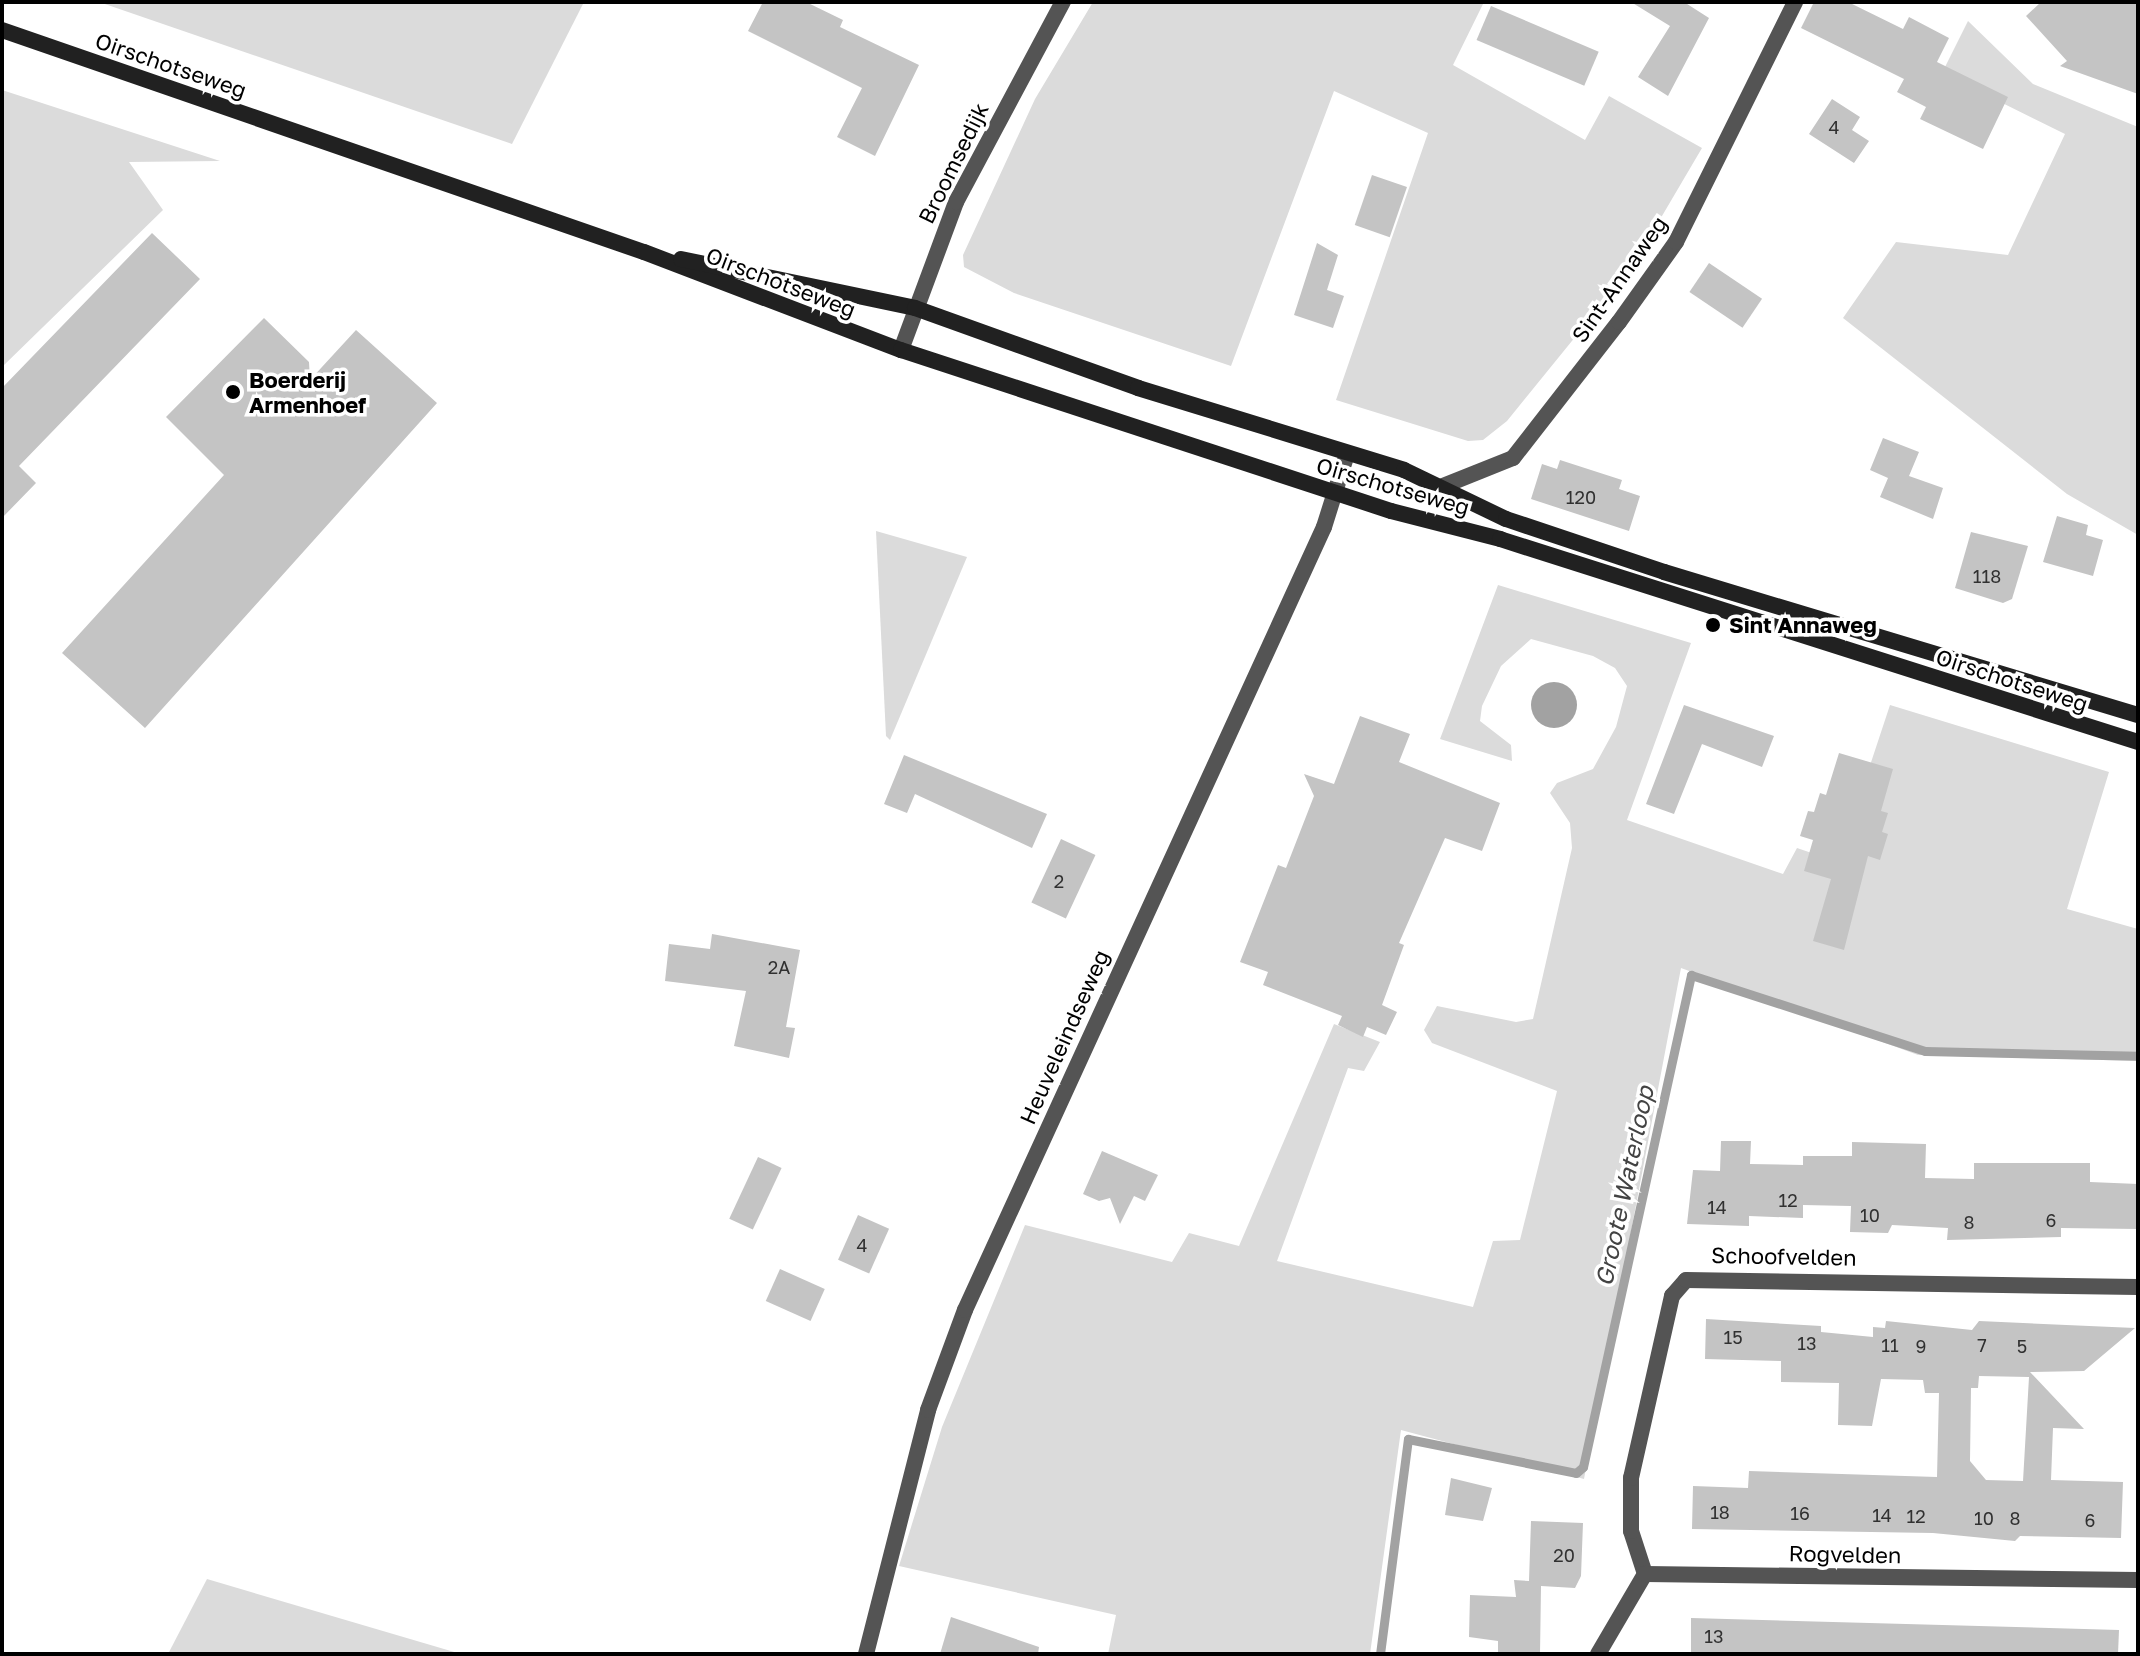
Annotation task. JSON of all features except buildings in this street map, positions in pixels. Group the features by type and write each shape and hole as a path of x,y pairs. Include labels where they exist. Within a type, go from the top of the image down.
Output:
{"main road":[{"name":"Oirschotseweg","path":"2,30 644,252 901,350 1335,493 2138,742"},
{"name":"Oirschotseweg","path":"644,252 915,308 1443,486 1506,519 1664,572 2138,715"}],"street":[{"name":"Broomsedijk","path":"901,350 956,202 1063,2"},
{"name":"Sint-Annaweg","path":"1443,486 1513,458 1619,322 1676,242 1795,2"},
{"name":"Heuveleindseweg","path":"866,1654 928,1410 965,1310 1335,493 1347,454"},
{"name":"Schoofvelden","path":"1645,1574 1631,1531 1631,1478 1672,1296 1686,1280 2138,1287"},
{"name":"Rogvelden","path":"1645,1574 2138,1580"},
{"path":"1598,1654 1645,1574"}],"shaded area":[{"path":"99,2 584,2 512,144"},
{"path":"1093,2 1484,2 1453,65 1585,140 1609,96 1702,148 1632,267 1507,421 1483,440 1468,441 1336,400 1428,133 1334,91 1231,366 1014,293 964,267 963,255 1035,99"},
{"path":"1968,21 2033,84 2138,127 2138,535 2067,494 1843,318 1896,242 2008,255 2065,134 1942,73"},
{"path":"2,90 220,161 129,162 163,210 2,367"},
{"path":"876,531 967,557 890,740 886,736"},
{"path":"1498,585 1691,643 1627,820 1783,874 1797,848 1838,862 1890,705 2109,772 2067,909 2138,929 2138,1061 1918,1055 1681,968 1584,1479 1401,1430 1370,1654 1108,1654 1116,1615 899,1566 942,1427 1025,1225 1172,1262 1189,1233 1239,1246 1334,1024 1380,1042 1364,1071 1348,1068 1277,1261 1473,1307 1493,1241 1520,1240 1557,1091 1432,1043 1424,1030 1437,1006 1516,1022 1533,1019 1572,848 1570,823 1550,793 1557,783 1593,769 1616,727 1627,686 1615,668 1593,656 1531,639 1501,666 1482,706 1480,721 1511,745 1512,761 1440,739"},
{"path":"1554,682 1570,689 1577,705 1570,721 1554,728 1538,721 1531,705 1538,689"},
{"path":"207,1579 461,1654 168,1654"}],"waterway":[{"name":"Groote Waterloop","path":"1380,1654 1408,1439 1576,1473 1583,1467 1691,975 1925,1051 2138,1056"}],"place":[{"name":"Boerderij Armenhoef","path":"233,392"},
{"name":"Sint Annaweg","path":"1713,625"}]}
